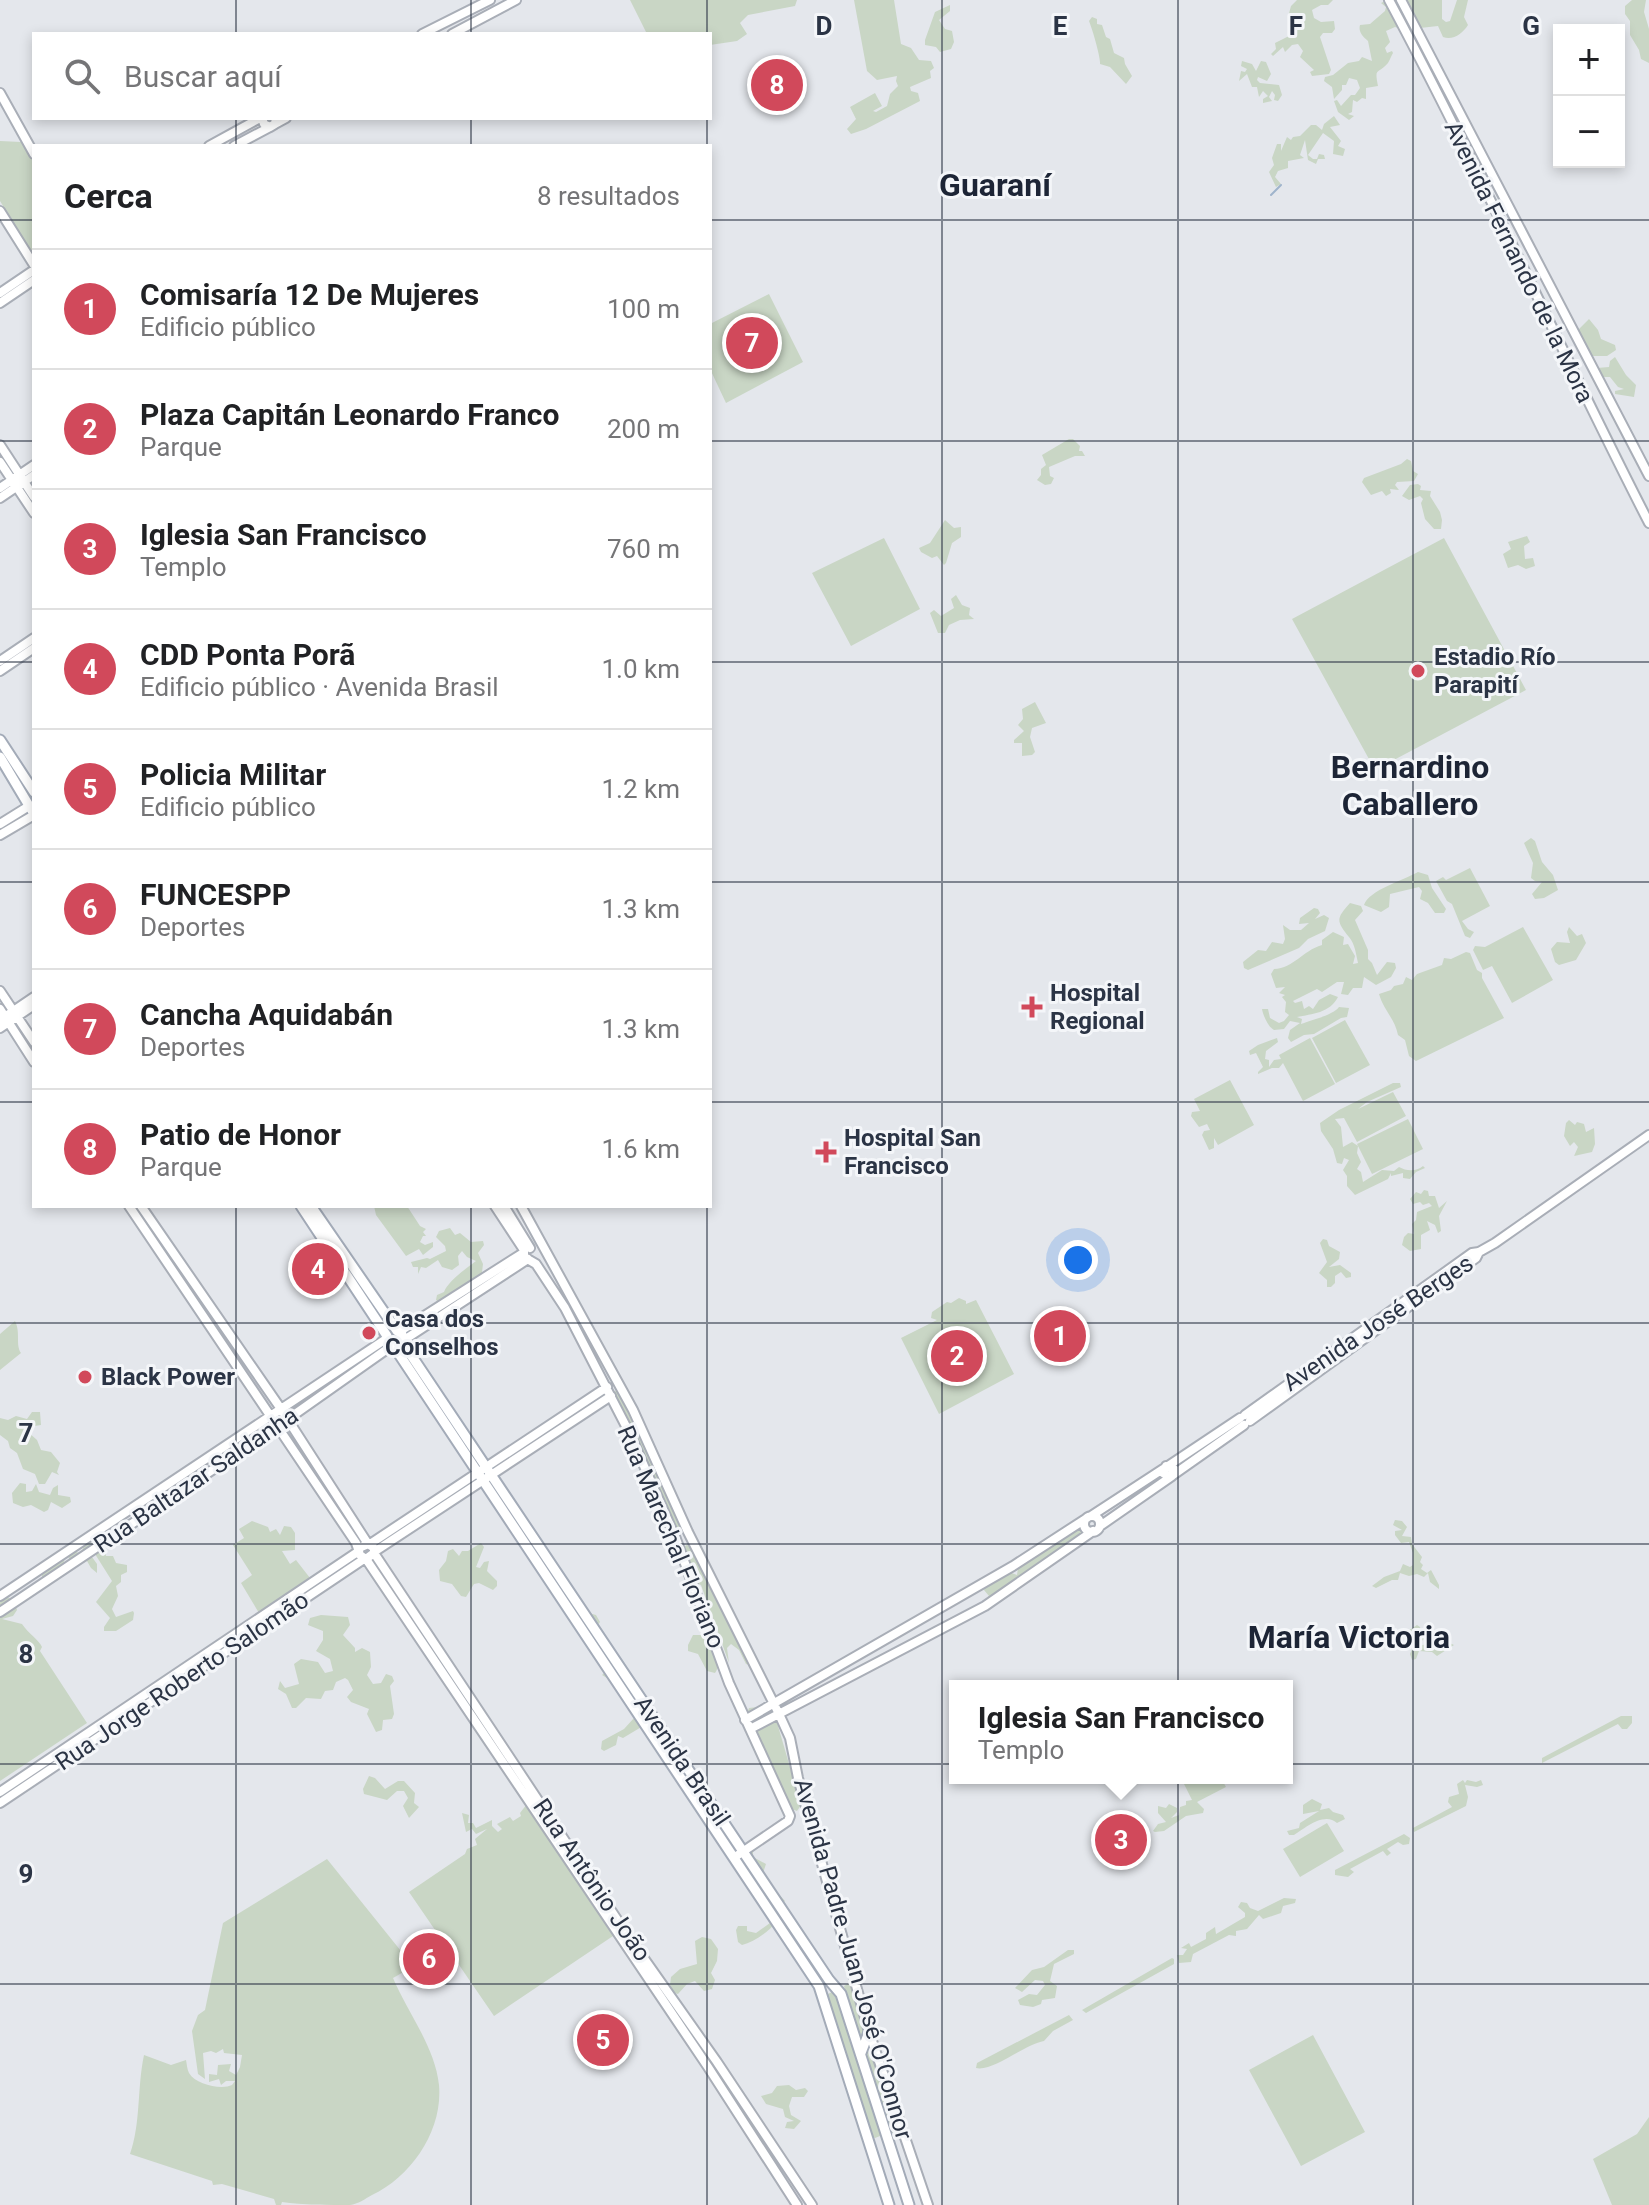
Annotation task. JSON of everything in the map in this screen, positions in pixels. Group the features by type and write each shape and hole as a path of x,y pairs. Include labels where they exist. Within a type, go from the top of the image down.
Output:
{"main road":[{"path":"426,32 490,0"},
{"path":"456,32 516,0"},
{"name":"Avenida Fernando de la Mora","path":"1396,3 1649,476"},
{"name":"Avenida Fernando de la Mora","path":"1406,22 1570,369 1649,523"},
{"path":"0,93 32,150"},
{"path":"213,144 257,120"},
{"path":"237,144 274,123"},
{"path":"0,211 32,270"},
{"path":"0,293 32,273"},
{"path":"0,303 32,273"},
{"path":"0,445 32,509"},
{"path":"0,462 32,495"},
{"path":"0,498 32,467"},
{"path":"0,488 32,476"},
{"path":"0,661 32,644"},
{"path":"0,671 32,644"},
{"path":"0,740 32,789"},
{"path":"0,757 32,807"},
{"path":"0,824 32,807"},
{"path":"0,835 32,807"},
{"path":"0,991 32,1039"},
{"path":"16,1014 32,999"},
{"path":"3,1017 32,1006"},
{"path":"0,1028 3,1017"},
{"path":"3,1017 32,1059"},
{"name":"Avenida José Berges","path":"750,1729 985,1606 1172,1476 1472,1253 1479,1252 1649,1135"},
{"name":"Rua Antônio João","path":"130,1208 626,1933 797,2205"},
{"name":"Rua Antônio João","path":"142,1208 288,1419 367,1551"},
{"name":"Avenida Brasil","path":"309,1208 739,1855 819,1986 889,2205"},
{"path":"496,1208 529,1256"},
{"path":"505,1208 529,1256"},
{"name":"Avenida Padre Juan José O'Connor","path":"522,1208 572,1304 633,1410 688,1532 790,1738 798,1778 869,2032 928,2205"},
{"name":"Rua Baltazar Saldanha","path":"0,1596 281,1409 529,1256"},
{"name":"Rua Marechal Floriano","path":"529,1256 565,1308 609,1392 676,1539 745,1720 790,1819 739,1855"},
{"name":"Rua Baltazar Saldanha","path":"0,1612 278,1426 395,1340"},
{"name":"Rua Jorge Roberto Salomão","path":"0,1792 484,1473 563,1415 609,1392"},
{"name":"Rua Jorge Roberto Salomão","path":"484,1473 527,1451 569,1424 609,1392"},
{"path":"563,1415 569,1424"},
{"name":"Avenida José Berges","path":"745,1720 1013,1566 1245,1420"},
{"path":"521,1443 527,1451"},
{"path":"1166,1467 1163,1475 1172,1476"},
{"path":"1089,1517 1098,1519 1096,1528"},
{"path":"77,1546 84,1555"},
{"name":"Rua Jorge Roberto Salomão","path":"0,1803 194,1667"},
{"name":"Avenida Brasil","path":"739,1855 841,1994 909,2205"},
{"name":"Rua Antônio João","path":"670,2002 745,2102 812,2205"},
{"path":"861,2053 869,2032"},
{"path":"734,2109 745,2102"}],"green space":[{"path":"630,0 797,0 795,6 748,15 740,23 747,34 737,41 712,45 712,32 646,32"},
{"path":"854,0 894,0 901,44 911,48 919,60 931,61 934,68 930,71 931,78 910,87 911,91 918,93 920,101 851,134 847,129 856,119 850,107 875,93 882,106 873,111 876,112 887,106 890,94 898,86 897,76 877,80 867,71"},
{"path":"1297,0 1333,0 1312,10 1314,18 1321,22 1334,21 1332,33 1323,33 1320,37 1331,70 1329,74 1312,76 1310,72 1314,70 1300,57 1303,51 1298,44 1285,52 1283,47 1273,56 1271,54 1276,49 1275,43 1289,36 1292,20 1288,17 1291,6"},
{"path":"1406,0 1442,0 1442,19 1446,22 1450,21 1457,0 1468,0 1464,17 1468,25 1450,38 1443,37 1438,26 1420,28"},
{"path":"1632,0 1646,0 1644,12 1649,29 1649,63 1641,59 1630,35 1625,6"},
{"path":"1383,2 1390,5 1406,25 1386,31 1390,42 1385,48 1387,53 1393,53 1377,73 1378,86 1366,88 1366,99 1353,100 1352,112 1348,114 1354,116 1349,120 1338,112 1334,101 1337,100 1341,106 1351,95 1355,95 1360,88 1357,80 1349,78 1334,99 1332,87 1324,81 1325,77 1362,57 1372,61 1368,41 1360,32 1360,25 1370,24 1385,11"},
{"path":"950,5 950,11 939,20 945,29 952,31 954,42 951,49 940,52 936,47 925,45 925,40 935,12"},
{"path":"1092,17 1102,25 1114,53 1124,58 1132,76 1126,84 1110,67 1100,64 1089,21"},
{"path":"1242,61 1252,64 1256,71 1261,61 1266,62 1271,74 1267,81 1258,77 1257,80 1279,85 1282,95 1278,101 1274,100 1272,91 1269,97 1272,101 1263,103 1268,96 1263,91 1259,97 1257,87 1252,87 1247,74 1239,81 1241,71 1247,69 1241,66"},
{"path":"795,70 799,93 790,95 792,109 769,113 767,101 760,102 755,77"},
{"path":"1334,116 1340,125 1330,127 1341,141 1338,146 1345,149 1343,156 1333,154 1334,141 1323,133 1308,155 1317,159 1319,154 1324,155 1325,159 1318,159 1316,164 1308,160 1305,140 1300,155 1304,158 1288,161 1288,168 1278,171 1275,177 1281,184 1276,187 1269,172 1274,165 1272,158 1277,144 1281,144 1281,151 1287,137 1291,140 1300,136 1311,125 1322,130"},
{"path":"26,140 32,160 32,253 0,201 0,141"},
{"path":"769,294 803,362 726,403 712,373 712,323"},
{"path":"1589,319 1601,339 1615,345 1616,350 1607,356 1591,356 1576,332"},
{"path":"1615,357 1636,385 1634,397 1615,394 1615,391 1624,389 1610,377 1601,377 1597,368 1609,367"},
{"path":"1069,439 1080,446 1079,451 1085,456 1075,456 1049,467 1050,476 1054,478 1051,484 1045,485 1037,480 1046,465 1042,455"},
{"path":"1407,459 1418,474 1414,481 1397,482 1395,485 1399,490 1390,489 1391,493 1386,496 1382,491 1371,495 1362,482 1364,478"},
{"path":"1418,484 1420,490 1431,491 1430,496 1440,512 1441,529 1434,529 1425,519 1420,496 1409,500 1402,496 1410,485"},
{"path":"945,520 954,528 961,527 961,537 952,543 944,565 937,556 932,558 919,548 930,543"},
{"path":"1527,536 1530,542 1524,546 1525,559 1533,558 1535,566 1508,568 1503,554 1511,549 1508,542"},
{"path":"884,538 920,609 851,646 812,573"},
{"name":"Estadio Río Parapití","path":"1444,538 1526,690 1375,770 1292,619"},
{"path":"956,595 962,605 970,608 969,615 974,619 960,620 949,625 945,633 938,633 930,613 934,610 941,616 954,608 951,599"},
{"path":"1035,702 1046,723 1032,728 1030,737 1035,752 1022,756 1022,743 1014,743 1014,740 1024,731 1018,725 1023,719 1022,709"},
{"path":"1531,838 1542,862 1553,875 1558,890 1544,898 1535,899 1532,894 1542,882 1531,878 1533,863 1524,843"},
{"path":"1470,868 1490,906 1462,921 1474,932 1470,938 1465,936 1452,904 1436,881 1443,877 1446,880"},
{"path":"1418,872 1428,875 1432,888 1446,909 1444,913 1435,913 1428,903 1420,899 1422,891 1419,887 1390,894 1389,907 1381,912 1364,905 1380,890"},
{"path":"1350,903 1361,906 1363,911 1355,920 1368,950 1368,959 1377,975 1387,962 1395,963 1396,968 1391,977 1376,985 1364,977 1362,988 1353,988 1348,995 1341,994 1344,982 1337,982 1322,992 1317,989 1293,1001 1302,1001 1304,1009 1309,1006 1313,1009 1319,1000 1330,994 1338,997 1325,1010 1297,1017 1302,1019 1301,1024 1327,1015 1339,1007 1349,1008 1347,1017 1291,1042 1288,1038 1290,1030 1300,1023 1290,1021 1284,1029 1274,1030 1262,1009 1268,1009 1270,1018 1279,1023 1289,1015 1285,1012 1286,1002 1282,997 1285,995 1279,993 1285,987 1276,988 1271,974 1274,969 1287,966 1322,945 1322,940 1333,932 1344,937 1343,945 1348,944 1355,956 1353,964 1358,963 1353,943 1339,919"},
{"path":"1314,908 1320,913 1315,919 1324,915 1329,918 1325,931 1308,939 1299,948 1248,970 1244,968 1243,962 1258,950 1266,951 1272,942 1283,944 1283,925 1290,930 1301,930 1309,923 1299,924 1300,918"},
{"path":"1523,927 1553,980 1512,1003 1492,966 1483,970 1473,950 1475,946 1485,947"},
{"path":"1569,927 1577,936 1582,934 1586,943 1576,960 1559,965 1551,949 1557,942 1570,943"},
{"path":"1470,953 1477,970 1482,973 1504,1018 1416,1061 1409,1056 1405,1040 1398,1035 1379,994 1403,984 1406,977 1412,980 1417,974 1442,965 1444,958 1451,959"},
{"path":"1345,1020 1370,1065 1336,1083 1312,1038"},
{"path":"1277,1038 1278,1042 1266,1051 1265,1059 1269,1060 1269,1067 1274,1060 1281,1059 1279,1055 1310,1038 1335,1084 1303,1101 1283,1063 1279,1068 1258,1074 1263,1067 1256,1053 1250,1055 1249,1051"},
{"path":"1230,1080 1254,1125 1218,1145 1214,1138 1214,1148 1209,1150 1202,1135 1210,1130 1207,1124 1199,1127 1191,1116 1192,1112 1200,1111 1194,1099"},
{"path":"1393,1083 1400,1083 1401,1087 1358,1109 1393,1092 1406,1116 1357,1142 1344,1118 1335,1119 1341,1127 1343,1147 1352,1142 1358,1146 1361,1162 1357,1169 1363,1182 1382,1170 1425,1168 1410,1179 1403,1178 1403,1173 1391,1176 1391,1173 1388,1179 1355,1195 1347,1186 1347,1176 1343,1170 1349,1160 1344,1158 1342,1164 1337,1163 1320,1123"},
{"path":"1408,1119 1423,1149 1372,1174 1357,1144"},
{"path":"1569,1120 1575,1125 1577,1122 1584,1124 1586,1132 1594,1128 1592,1152 1574,1156 1578,1147 1574,1142 1570,1146 1564,1136"},
{"path":"1424,1190 1428,1191 1429,1196 1435,1196 1439,1208 1447,1201 1439,1216 1441,1231 1438,1233 1435,1225 1427,1221 1430,1230 1421,1235 1421,1249 1410,1251 1402,1245 1404,1237 1408,1233 1414,1234 1412,1224 1417,1212 1432,1206 1420,1202 1413,1204 1410,1199 1416,1192 1421,1194"},
{"path":"374,1208 408,1208 420,1226 426,1229 423,1232 426,1236 420,1242 425,1245 433,1242 433,1247 423,1255 419,1249 406,1256 376,1215"},
{"path":"450,1228 455,1235 460,1233 471,1242 483,1241 484,1245 478,1253 483,1264 481,1280 466,1294 465,1299 439,1302 437,1295 476,1261 462,1251 458,1256 459,1265 452,1270 442,1267 438,1260 426,1268 421,1267 418,1274 418,1267 413,1267 411,1262 430,1259 446,1251 436,1237 439,1231"},
{"path":"1323,1239 1340,1252 1339,1259 1329,1267 1340,1265 1351,1273 1351,1277 1346,1278 1341,1272 1335,1276 1331,1287 1327,1287 1327,1280 1319,1273 1327,1262 1320,1243"},
{"path":"959,1298 966,1304 976,1300 1014,1374 939,1414 901,1338 937,1320 931,1318 932,1312"},
{"path":"15,1321 21,1353 0,1370 0,1334"},
{"path":"614,1391 618,1391 679,1528 674,1528"},
{"path":"32,1412 40,1412 41,1425 28,1427 28,1432 37,1440 41,1450 51,1452 60,1463 59,1475 52,1472 45,1484 39,1484 35,1474 23,1469 17,1453 0,1435 0,1418 8,1420 16,1416 27,1419"},
{"path":"20,1483 26,1484 26,1492 32,1491 36,1484 39,1492 50,1495 58,1485 58,1495 70,1497 71,1502 62,1508 51,1502 44,1512 31,1505 23,1507 13,1503 12,1493"},
{"path":"1395,1520 1402,1521 1407,1527 1402,1536 1411,1537 1412,1544 1422,1557 1421,1569 1427,1573 1431,1570 1439,1589 1430,1582 1428,1573 1424,1577 1400,1573 1398,1580 1376,1588 1372,1586 1400,1571 1403,1564 1413,1565 1409,1542 1401,1543 1395,1535 1395,1531 1402,1530 1393,1525"},
{"path":"252,1521 268,1527 270,1532 276,1529 280,1535 284,1526 291,1527 295,1533 295,1550 282,1551 290,1564 296,1560 310,1578 259,1613 241,1583 252,1575 233,1545 244,1538 239,1529"},
{"path":"1080,1527 1085,1532 1039,1574 1029,1570 1030,1580 1002,1599 985,1601 989,1596 984,1590 985,1586 1009,1572 1017,1575 1018,1568"},
{"path":"88,1537 93,1546 105,1548 106,1556 113,1556 116,1563 127,1565 127,1572 121,1575 121,1582 116,1586 118,1596 112,1609 116,1617 133,1611 133,1620 116,1631 104,1631 110,1618 96,1602 112,1581 95,1554 92,1557 97,1564 97,1573 87,1561 74,1567 66,1553 63,1566 53,1571 55,1581 42,1577 49,1557 66,1550 79,1553 83,1549 82,1541"},
{"path":"481,1543 484,1547 476,1567 480,1568 489,1561 487,1571 497,1581 497,1586 493,1590 479,1583 474,1584 466,1597 461,1596 452,1584 440,1581 439,1570 446,1561 448,1551 453,1549 459,1556 462,1551"},
{"path":"687,1545 750,1665 731,1644 727,1648 729,1663 701,1585 696,1583 683,1550"},
{"path":"7,1597 14,1600 17,1610 13,1616 2,1619 22,1624 38,1642 42,1647 40,1651 87,1723 0,1781 0,1602"},
{"path":"585,1612 596,1615 600,1622 597,1626 649,1718 643,1715 643,1726 623,1738 618,1736 616,1745 604,1751 601,1749 602,1741 624,1729 634,1718 611,1675 607,1678 602,1675 608,1669 578,1616"},
{"path":"321,1615 348,1617 350,1625 343,1635 355,1652 362,1648 370,1652 371,1667 367,1675 373,1684 381,1683 386,1674 392,1676 394,1681 390,1686 394,1714 392,1719 383,1720 382,1730 376,1732 367,1714 369,1709 351,1702 347,1697 353,1690 345,1678 336,1682 333,1690 325,1691 321,1699 306,1698 296,1708 292,1708 286,1694 278,1689 280,1681 285,1688 299,1684 294,1664 301,1659 318,1662 325,1673 333,1671 330,1659 316,1651 323,1640 323,1631 308,1625 310,1618"},
{"path":"1417,1625 1424,1639 1416,1646 1429,1644 1436,1648 1441,1639 1454,1645 1437,1656 1432,1652 1419,1651 1416,1659 1412,1660 1410,1654 1413,1647 1409,1644 1409,1637 1394,1640"},
{"path":"693,1635 705,1635 711,1643 718,1659 715,1673 707,1671 698,1654 688,1651"},
{"path":"749,1708 771,1711 776,1719 801,1805 797,1811 792,1809 747,1713"},
{"path":"1621,1716 1632,1716 1632,1723 1627,1729 1622,1729 1618,1724 1542,1763 1542,1758"},
{"path":"369,1776 385,1789 404,1781 415,1793 414,1803 419,1807 409,1818 403,1806 408,1798 404,1791 397,1791 387,1800 364,1794"},
{"path":"1463,1780 1465,1783 1467,1780 1481,1780 1483,1785 1465,1785 1468,1797 1466,1806 1414,1832 1413,1828 1452,1807 1449,1797 1459,1794 1457,1784"},
{"path":"1184,1784 1224,1784 1226,1787 1197,1802 1204,1809 1203,1813 1186,1816 1164,1831 1153,1831 1158,1824 1166,1822 1158,1813 1158,1806 1166,1808 1169,1804 1177,1808 1171,1818 1179,1815 1180,1807 1186,1805 1186,1801 1192,1800"},
{"path":"1312,1799 1322,1804 1320,1810 1329,1808 1345,1819 1337,1823 1320,1820 1289,1835 1287,1831 1299,1828 1300,1823 1319,1811 1303,1814 1303,1805"},
{"path":"527,1804 561,1822 560,1830 616,1934 494,2016 409,1892 477,1845 475,1839 487,1829 476,1834 472,1829 466,1832 462,1813 469,1815 468,1823 473,1823 476,1828 492,1820 492,1826 498,1832 502,1829 497,1824 510,1817 513,1821 521,1816"},
{"path":"1327,1823 1344,1851 1300,1877 1283,1849"},
{"path":"1404,1834 1410,1838 1409,1844 1398,1842 1387,1849 1391,1853 1387,1856 1383,1851 1350,1869 1354,1872 1348,1877 1335,1875 1335,1870"},
{"path":"753,1848 753,1857 766,1864 762,1876 785,1901 782,1904 806,1943 812,1945 820,1979 777,1921 756,1939 742,1945 738,1942 738,1926 747,1926 747,1931 756,1933 771,1919 745,1866 748,1866 743,1856"},
{"path":"327,1859 413,1966 416,1975 423,1979 413,1982 407,1970 393,1978 427,2044 439,2085 436,2118 422,2150 387,2187 350,2205 282,2202 276,2205 274,2199 222,2184 213,2185 212,2181 130,2154 136,2130 144,2055 171,2065 186,2060 192,2077 209,2085 222,2087 235,2081 226,2081 221,2085 219,2079 209,2082 209,2074 217,2075 218,2065 231,2064 229,2071 236,2075 240,2067 242,2055 224,2053 223,2049 216,2053 203,2053 205,2079 198,2074 192,2031 198,2015 205,2010 223,1923"},
{"path":"1284,1898 1296,1899 1295,1903 1283,1906 1281,1913 1263,1919 1259,1915 1247,1929 1236,1931 1236,1936 1229,1935 1193,1954 1191,1962 1179,1963 1177,1955 1183,1955 1187,1949 1181,1948 1189,1943 1191,1947 1206,1939 1206,1933 1215,1927 1216,1934 1245,1917 1238,1907 1241,1902 1258,1911"},
{"path":"702,1937 711,1939 718,1949 711,1973 715,1980 712,1989 704,1991 695,1981 687,1984 678,1994 674,1993 670,1985 671,1977 680,1969 697,1964 695,1941"},
{"path":"1068,1950 1074,1950 1074,1954 1054,1964 1050,1981 1057,1986 1055,1998 1042,2000 1041,2004 1033,2007 1020,2005 1018,2000 1029,1994 1037,1995 1045,1985 1043,1981 1035,1980 1022,1992 1015,1988 1032,1970 1044,1967"},
{"path":"1172,1958 1174,1964 1086,2013 1082,2010"},
{"path":"850,1983 866,2029 865,2054 869,2041 899,2129 896,2134 890,2132 875,2138 869,2135 826,1998 834,1991 849,2008 844,1986"},
{"path":"1069,2015 1073,2020 1053,2031 1044,2041 991,2066 976,2068 977,2063"},
{"path":"1313,2035 1365,2132 1301,2166 1249,2070"},
{"path":"789,2085 796,2090 805,2088 808,2091 804,2097 792,2097 789,2106 791,2115 801,2121 794,2129 785,2128 787,2122 794,2121 785,2117 783,2109 766,2104 761,2096 772,2093 777,2086"},
{"path":"1649,2117 1649,2205 1612,2205 1593,2159 1637,2134"}],"waterway":[{"path":"1271,195 1281,185"}],"place":[{"name":"Patio de Honor","path":"777,85"},
{"name":"Cancha Aquidabán","path":"752,343"},
{"name":"Estadio Río Parapití","path":"1418,671"},
{"name":"Hospital Regional","path":"1032,1007"},
{"name":"Hospital San Francisco","path":"826,1152"},
{"name":"CDD Ponta Porã","path":"318,1269"},
{"name":"Casa dos Conselhos","path":"369,1333"},
{"name":"Comisaría 12 De Mujeres","path":"1060,1336"},
{"name":"Plaza Capitán Leonardo Franco","path":"957,1356"},
{"name":"Black Power","path":"85,1377"},
{"name":"Iglesia San Francisco","path":"1121,1840"},
{"name":"FUNCESPP","path":"429,1959"},
{"name":"Policia Militar","path":"603,2040"}],"district":[{"name":"Guaraní","path":"995,185"},
{"name":"Bernardino Caballero","path":"1410,786"},
{"name":"María Victoria","path":"1349,1637"}]}
